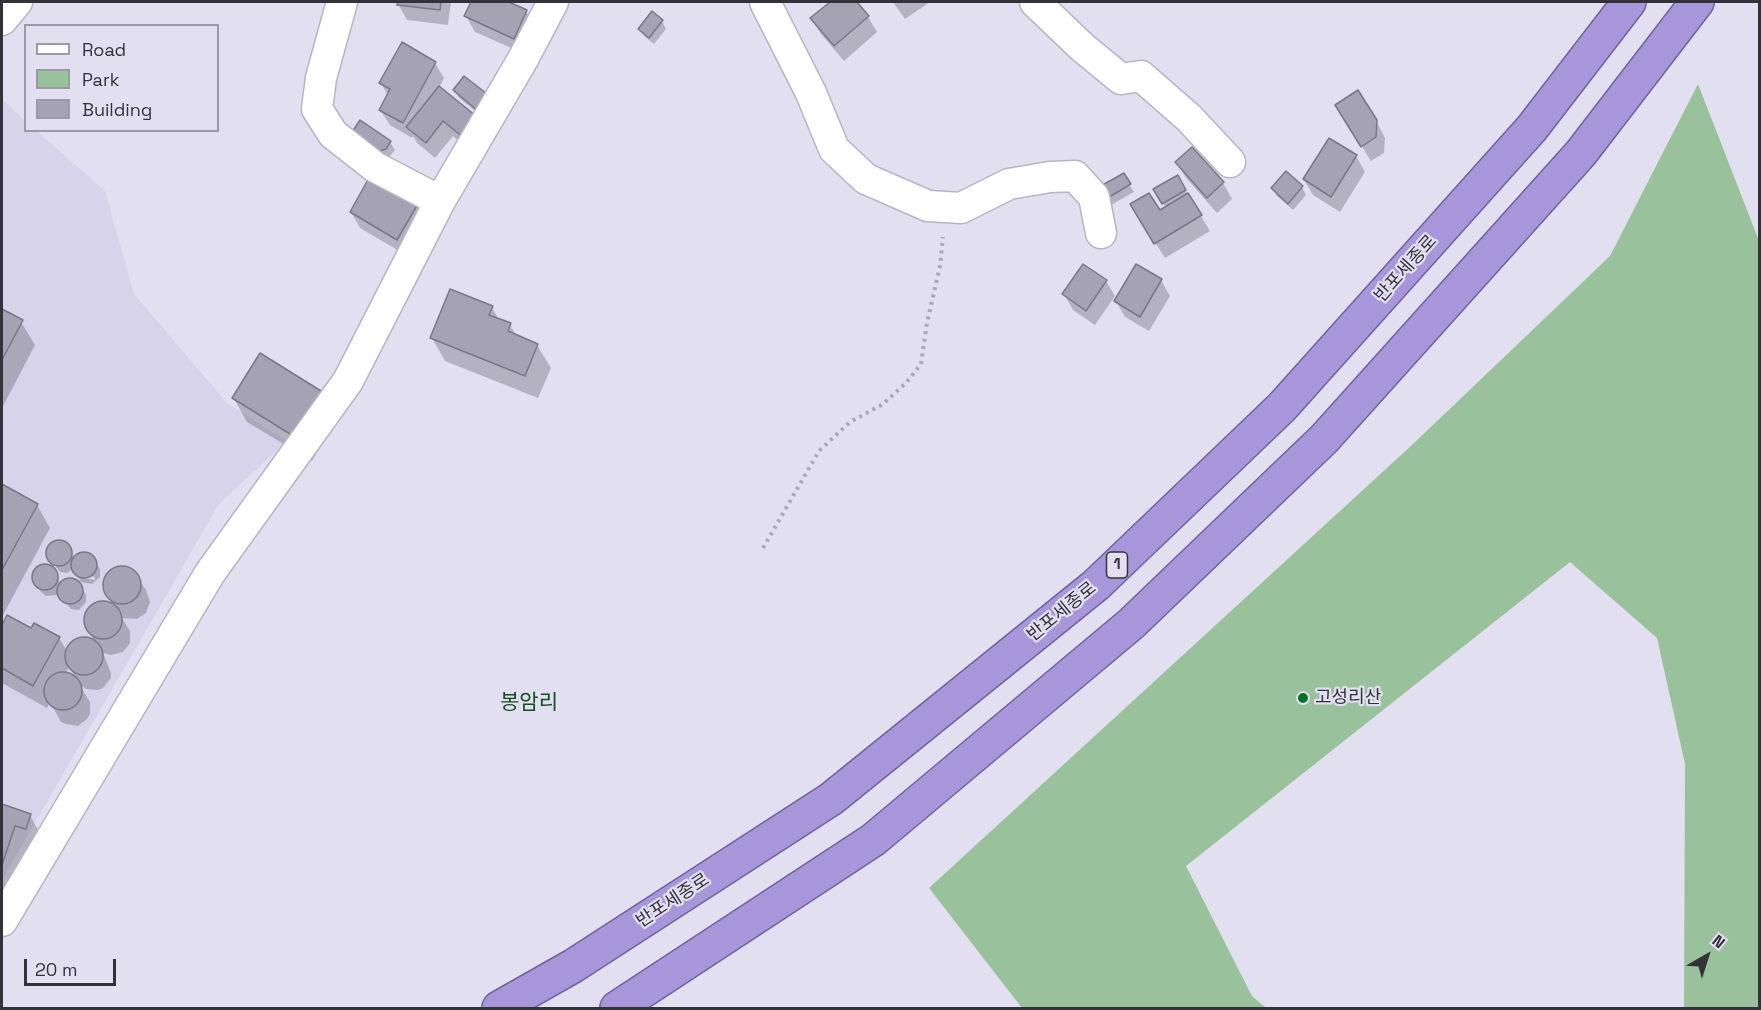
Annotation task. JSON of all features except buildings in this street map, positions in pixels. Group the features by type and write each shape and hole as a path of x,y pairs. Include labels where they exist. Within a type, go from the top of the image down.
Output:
{"highway":[{"name":"반포세종로","path":"499,1008 573,966 831,799 1096,585 1282,407 1532,128 1629,2"},
{"path":"617,1008 873,840 1131,624 1324,439 1581,153 1697,2"},
{"path":"477,1008 573,966"}],"street":[{"path":"2,20 17,2"},
{"path":"342,2 321,78 317,109 333,134 375,167 440,201"},
{"path":"2,921 210,573 348,381 440,201 523,59 553,2"},
{"path":"765,2 811,93 834,149 866,178 928,206 961,208 1009,184 1050,177 1075,176 1094,197 1101,233"},
{"path":"1035,2 1082,47 1121,79 1141,76 1189,118 1230,162"}],"path":[{"path":"763,548 819,452 850,422 883,404 906,383 921,364 927,323 940,266 947,207"}],"shaded area":[{"path":"2,99 24,120 24,132 38,132 105,191 134,294 227,403 287,441 219,504 2,880"}],"green space":[{"path":"1698,84 1759,241 1759,1008 1684,1008 1685,764 1657,638 1570,562 1186,866 1252,996 1266,1008 1022,1008 929,888 1412,445 1610,256"}],"place":[{"name":"고성리산","path":"1303,698"}],"district":[{"name":"봉암리","path":"529,703"}]}
